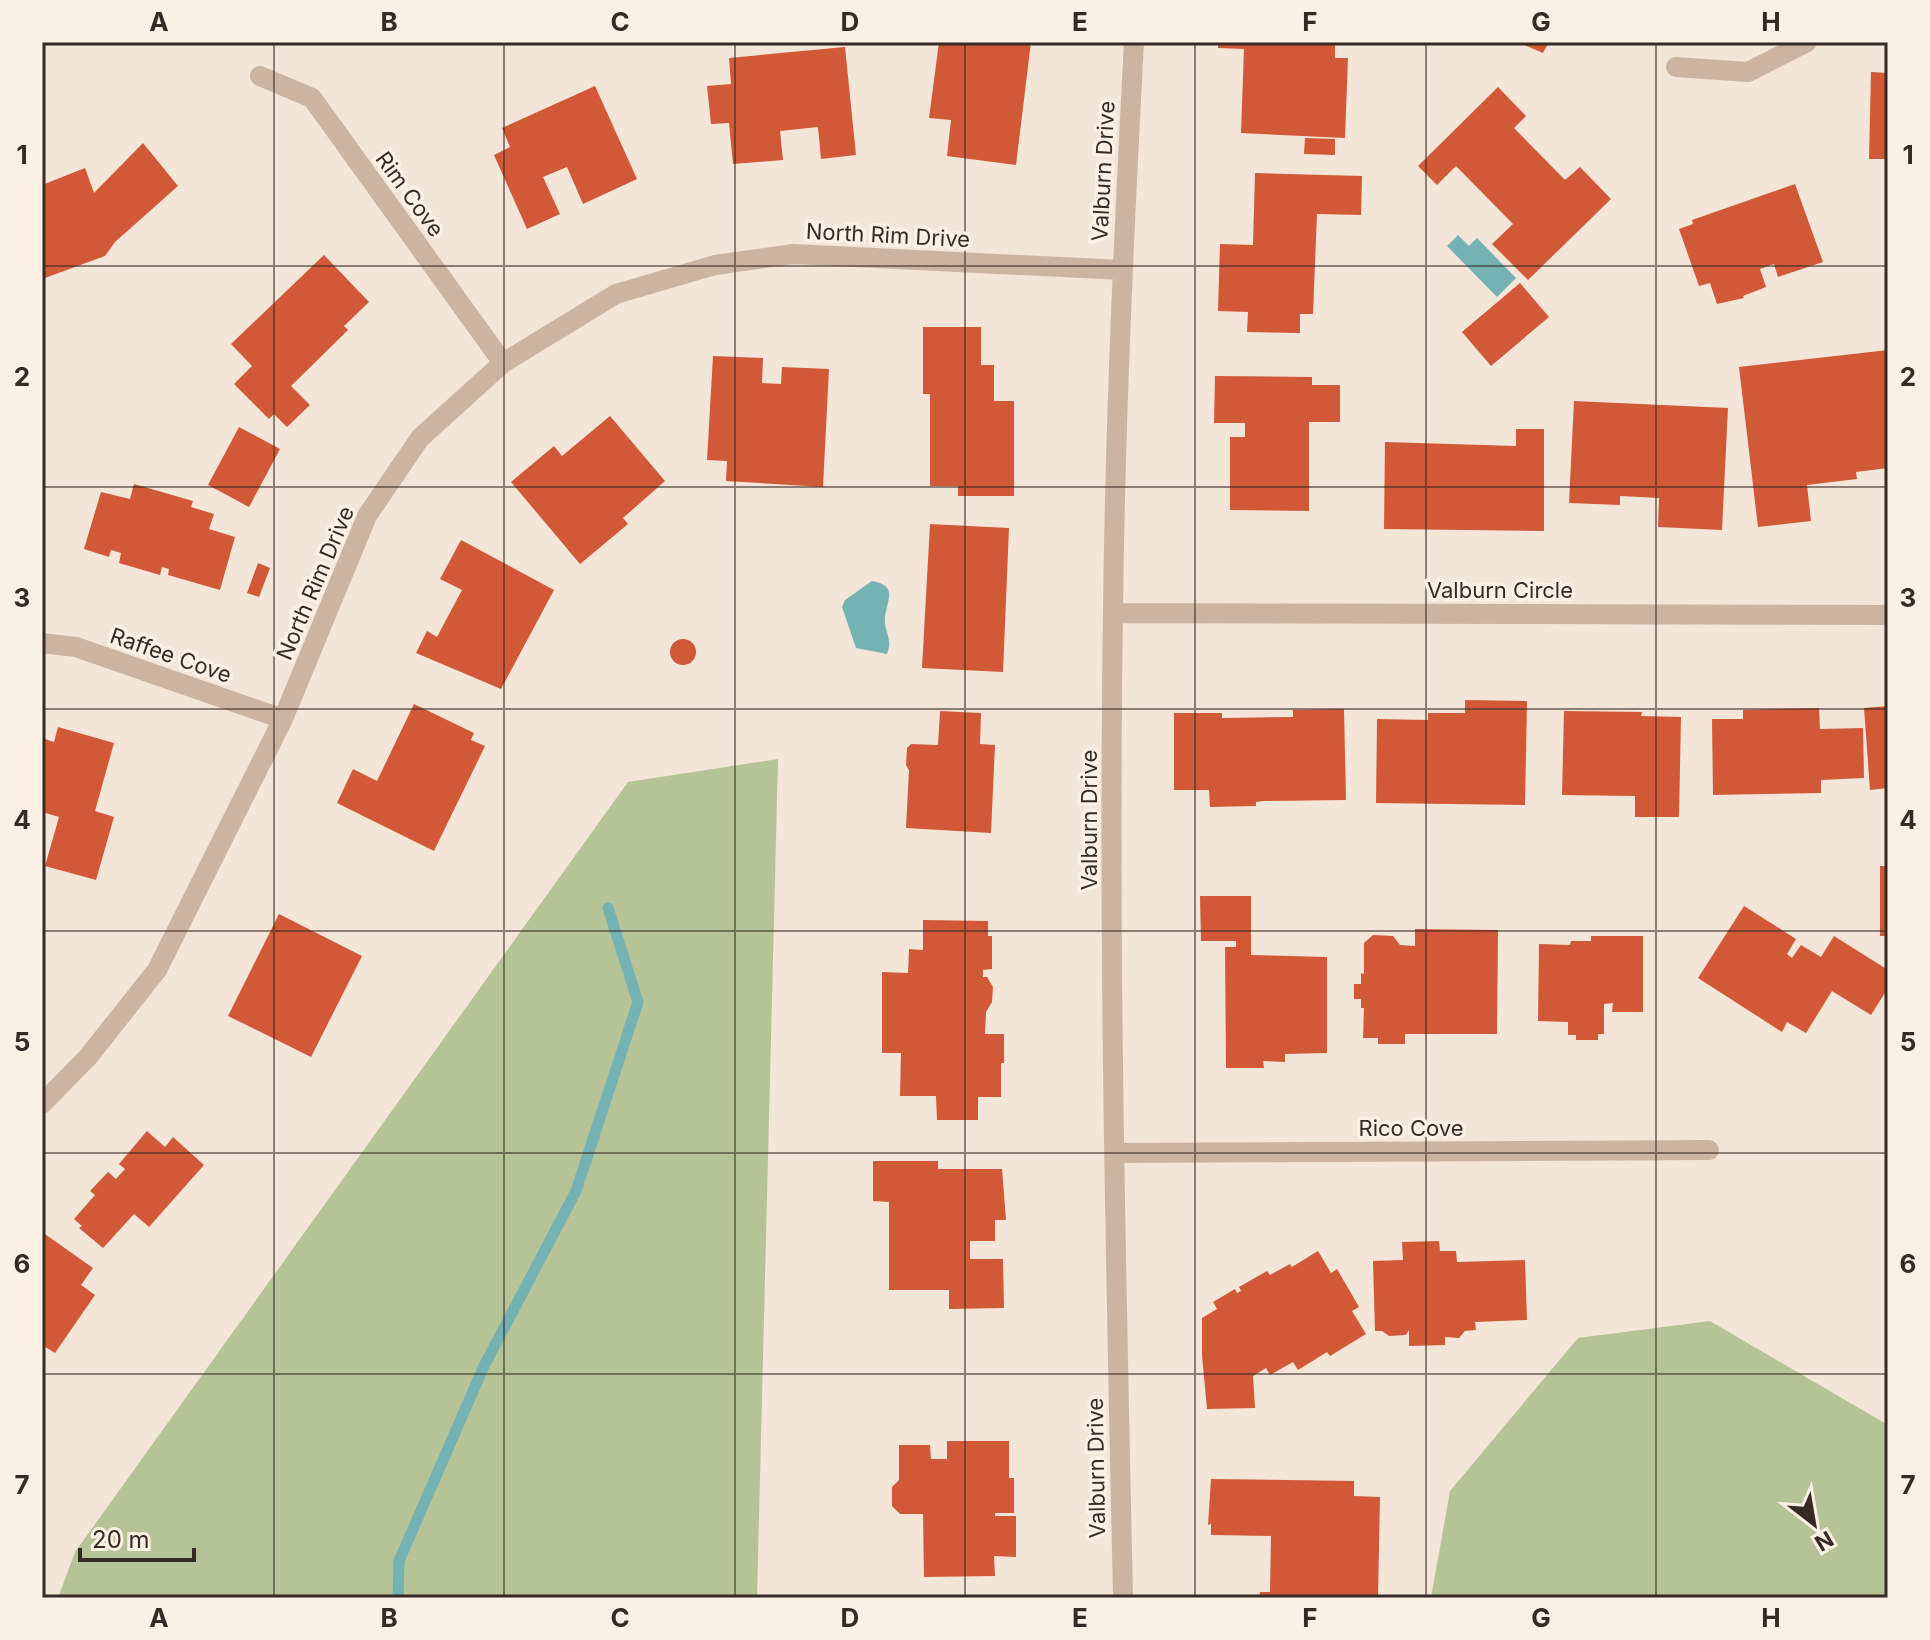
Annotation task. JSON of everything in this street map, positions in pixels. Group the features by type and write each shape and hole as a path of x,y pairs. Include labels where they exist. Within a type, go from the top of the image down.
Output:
{"street":[{"name":"Valburn Drive","path":"1123,1598 1114,1153 1113,613 1122,270 1134,42"},
{"path":"1676,67 1748,72 1807,42"},
{"name":"Rim Cove","path":"260,76 312,98 503,363"},
{"name":"North Rim Drive","path":"42,1104 88,1057 157,970 283,719 367,516 420,438 503,363 616,294 715,265 793,254 1122,270"},
{"name":"Valburn Circle","path":"1113,613 1888,615"},
{"name":"Raffee Cove","path":"42,643 76,647 283,719"},
{"name":"Rico Cove","path":"1114,1153 1709,1150"}],"green space":[{"path":"778,759 757,1598 58,1598 75,1552 628,782"},
{"path":"1710,1321 1888,1425 1888,1598 1431,1598 1450,1491 1578,1338"}],"water":[{"path":"1458,235 1469,246 1477,238 1516,278 1497,297 1447,246"},
{"path":"872,581 886,587 889,592 885,616 889,642 887,654 856,648 842,607 845,600"}],"building":[{"path":"939,42 1031,42 1016,165 947,156 951,120 929,118"},
{"path":"1218,42 1335,42 1335,58 1348,58 1345,138 1241,133 1244,49 1218,48"},
{"path":"1518,42 1549,42 1543,53"},
{"path":"845,47 856,155 821,159 818,127 780,131 783,160 733,164 729,123 711,124 707,86 731,84 729,58"},
{"path":"1871,72 1888,73 1888,159 1869,159"},
{"path":"595,86 637,179 583,204 567,167 543,177 560,214 527,229 494,155 510,147 502,128"},
{"path":"1498,87 1526,116 1514,128 1565,180 1580,167 1611,199 1528,280 1492,244 1513,224 1456,166 1437,185 1418,166"},
{"path":"1305,138 1335,139 1335,155 1304,154"},
{"path":"143,143 178,186 115,242 105,256 42,279 42,185 85,168 94,193"},
{"path":"1255,173 1362,176 1361,215 1317,214 1313,314 1300,314 1300,333 1247,332 1248,312 1218,311 1220,244 1253,245"},
{"path":"1795,184 1823,262 1778,277 1774,264 1760,269 1766,287 1744,298 1717,304 1710,283 1699,286 1679,229 1693,224 1692,220"},
{"path":"324,255 369,302 344,326 348,330 291,386 310,405 287,427 274,414 269,419 234,384 252,366 231,344"},
{"path":"1520,283 1549,317 1491,366 1462,332"},
{"path":"923,327 981,327 981,365 994,365 994,401 1014,401 1014,496 958,496 958,486 930,486 930,394 923,394"},
{"path":"1888,350 1888,468 1856,472 1857,479 1807,485 1811,521 1758,527 1739,367"},
{"path":"713,356 763,358 762,383 781,384 782,367 829,369 823,487 726,481 727,461 707,460"},
{"path":"1215,376 1312,377 1312,385 1340,385 1340,422 1309,422 1309,511 1230,510 1230,437 1245,437 1245,423 1214,423"},
{"path":"1574,401 1728,408 1722,530 1658,527 1659,498 1620,496 1620,505 1569,503"},
{"path":"610,416 665,481 623,518 628,524 580,564 511,482 554,446 562,456"},
{"path":"239,427 280,449 249,507 208,485"},
{"path":"1516,429 1544,429 1544,531 1384,529 1385,442 1516,446"},
{"path":"134,484 193,501 191,507 214,514 209,529 235,537 220,590 168,575 169,569 162,567 160,575 119,563 121,553 111,550 109,557 84,549 101,492 130,499"},
{"path":"930,524 1009,528 1003,672 922,668"},
{"path":"461,540 554,590 501,689 416,653 427,631 437,637 462,590 440,579"},
{"path":"258,563 270,568 259,597 247,593"},
{"path":"683,639 692,643 696,652 692,661 683,665 674,661 670,652 674,643"},
{"path":"1465,700 1527,701 1525,805 1376,803 1377,719 1428,720 1428,713 1465,713"},
{"path":"414,704 474,733 471,740 485,746 434,851 337,803 353,769 377,781"},
{"path":"1888,706 1888,788 1870,790 1864,708"},
{"path":"1819,708 1820,729 1863,728 1864,778 1821,780 1821,793 1713,795 1712,719 1743,719 1743,710"},
{"path":"1344,709 1346,800 1263,801 1256,802 1256,806 1210,807 1209,790 1174,790 1174,713 1222,713 1222,718 1293,717 1293,710"},
{"path":"940,711 981,713 980,744 995,745 991,833 906,828 907,748 911,744 938,745"},
{"path":"1564,711 1642,712 1641,716 1681,717 1679,817 1635,817 1635,796 1562,795"},
{"path":"58,727 114,743 95,811 114,817 96,880 45,866 59,817 42,812 42,738 54,742"},
{"path":"1880,866 1888,866 1888,936 1880,936"},
{"path":"1200,896 1251,896 1251,955 1327,957 1327,1053 1285,1054 1285,1062 1263,1061 1264,1068 1226,1068 1225,947 1236,947 1236,941 1201,941"},
{"path":"1744,906 1796,939 1787,954 1792,958 1801,945 1821,957 1834,936 1888,970 1888,988 1871,1015 1832,991 1806,1033 1787,1022 1782,1032 1698,978"},
{"path":"279,914 362,956 311,1057 228,1016"},
{"path":"923,920 988,921 988,936 992,936 992,969 983,970 983,977 987,977 993,987 992,1002 986,1012 985,1034 1004,1034 1004,1063 1001,1063 1001,1097 978,1097 978,1120 937,1120 936,1096 900,1096 901,1053 882,1053 882,972 908,973 909,949 923,950"},
{"path":"1415,929 1498,930 1497,1034 1405,1034 1405,1044 1378,1044 1378,1038 1363,1038 1364,1008 1361,1008 1361,999 1354,999 1354,984 1361,984 1361,973 1364,974 1364,943 1373,935 1393,936 1400,945 1415,946"},
{"path":"1591,936 1643,936 1643,1012 1612,1012 1613,1003 1604,1004 1604,1034 1598,1034 1598,1040 1576,1040 1576,1035 1568,1035 1568,1022 1538,1021 1539,944 1570,945 1571,941 1591,941"},
{"path":"147,1131 165,1147 173,1137 204,1165 149,1227 134,1214 103,1248 79,1228 82,1226 74,1219 95,1195 90,1191 108,1172 116,1179 125,1169 119,1164"},
{"path":"873,1161 938,1161 938,1169 1002,1169 1006,1220 995,1220 995,1241 970,1241 970,1259 1003,1259 1004,1308 949,1309 949,1290 889,1290 889,1202 873,1201"},
{"path":"42,1232 93,1268 81,1285 95,1295 55,1353 42,1345"},
{"path":"1439,1241 1440,1251 1456,1251 1457,1262 1525,1260 1527,1320 1475,1322 1476,1330 1465,1331 1459,1338 1445,1337 1445,1345 1409,1346 1409,1330 1406,1335 1389,1336 1375,1331 1373,1261 1403,1260 1402,1242"},
{"path":"1318,1251 1331,1273 1337,1269 1359,1307 1352,1311 1366,1334 1330,1356 1327,1352 1298,1370 1293,1362 1270,1375 1266,1368 1253,1376 1255,1408 1207,1409 1202,1318 1217,1309 1213,1302 1235,1289 1237,1293 1241,1291 1239,1287 1267,1271 1270,1275 1290,1264 1292,1267"},
{"path":"947,1441 1009,1441 1009,1478 1014,1478 1014,1513 995,1513 995,1516 1016,1516 1016,1557 994,1556 995,1576 924,1577 923,1514 900,1514 892,1506 892,1487 899,1480 899,1445 930,1445 931,1459 947,1459"},
{"path":"1211,1479 1354,1481 1354,1496 1380,1497 1378,1598 1259,1598 1260,1592 1270,1592 1271,1536 1211,1535 1211,1524 1208,1525"}],"waterway":[{"path":"398,1598 399,1561 484,1366 576,1191 638,1002 608,908"}]}
